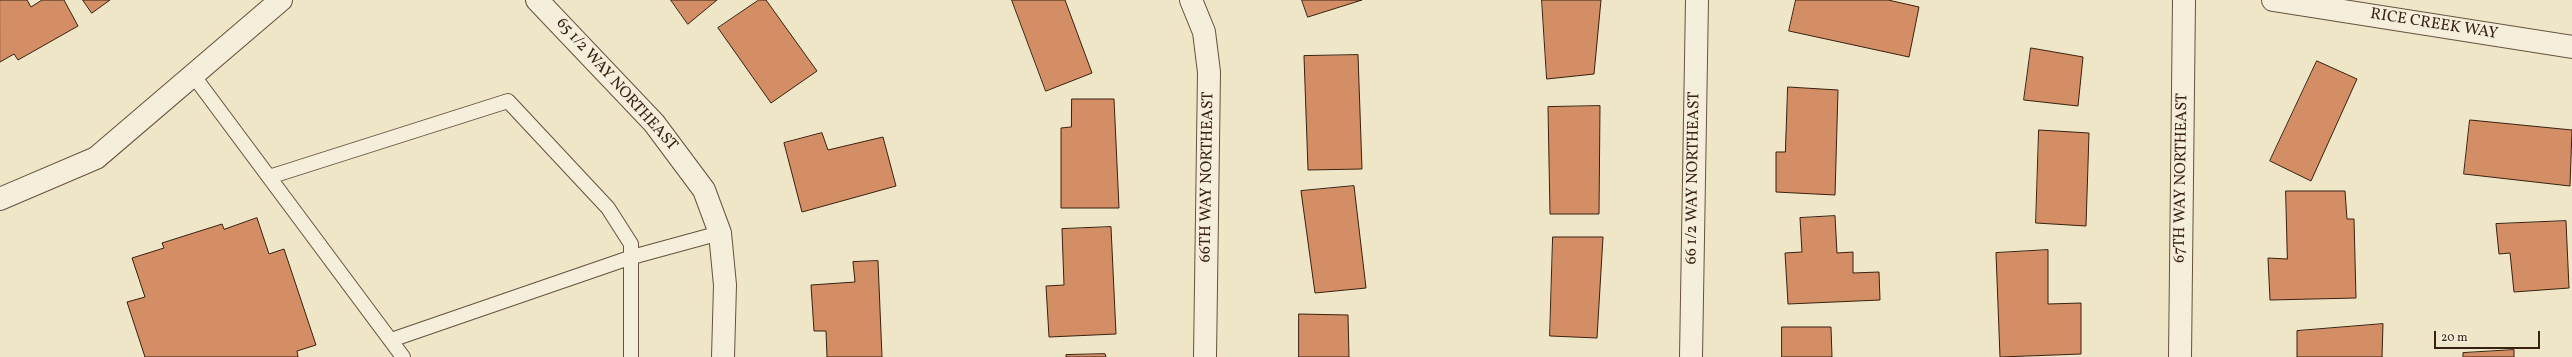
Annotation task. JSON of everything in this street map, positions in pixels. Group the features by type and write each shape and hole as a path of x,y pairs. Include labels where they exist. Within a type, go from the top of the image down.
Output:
{"street":[{"path":"0,199 96,158 281,0"},
{"name":"65 1/2 WAY NORTHEAST","path":"537,0 654,123 682,157 704,190 720,234 724,285 723,357"},
{"name":"66TH WAY NORTHEAST","path":"1191,0 1204,32 1209,72 1205,357"},
{"name":"66 1/2 WAY NORTHEAST","path":"1691,357 1697,0"},
{"name":"67TH WAY NORTHEAST","path":"2180,357 2184,0"},
{"name":"RICE CREEK WAY","path":"2273,0 2572,47"}],"lane":[{"path":"193,76 403,357"},
{"path":"269,177 508,102 608,208 631,244 631,357"},
{"path":"391,340 632,256 720,234"}],"building":[{"path":"0,0 27,0 31,7 42,0 64,0 78,26 18,60 14,54 0,62"},
{"path":"83,0 110,0 92,13"},
{"path":"671,0 717,0 688,24"},
{"path":"759,0 766,0 817,71 771,103 718,28"},
{"path":"1012,0 1065,0 1092,73 1046,91"},
{"path":"1302,0 1362,0 1308,17"},
{"path":"1542,0 1601,0 1594,74 1547,79"},
{"path":"1796,0 1888,0 1919,7 1909,57 1789,31"},
{"path":"2031,48 2083,57 2078,106 2024,100"},
{"path":"1358,55 1362,169 1308,170 1304,56"},
{"path":"2317,61 2357,79 2311,181 2270,161"},
{"path":"1788,87 1838,90 1835,195 1776,192 1776,152 1785,152"},
{"path":"1072,99 1114,99 1119,208 1061,208 1061,128 1071,127"},
{"path":"1600,106 1599,214 1550,214 1548,107"},
{"path":"2470,120 2572,130 2570,186 2464,174"},
{"path":"2039,130 2089,133 2086,226 2036,223"},
{"path":"822,133 828,150 883,137 896,186 802,212 784,143"},
{"path":"1354,186 1366,288 1315,293 1301,191"},
{"path":"2286,191 2345,191 2347,219 2354,219 2356,298 2270,300 2268,258 2287,259"},
{"path":"1835,216 1837,253 1853,252 1853,273 1879,272 1880,300 1788,304 1785,253 1802,252 1800,218"},
{"path":"257,218 269,254 284,249 316,345 297,351 298,357 145,357 127,302 145,297 132,258 164,248 162,243 222,224 224,229"},
{"path":"2566,221 2569,288 2514,292 2510,253 2499,254 2496,224"},
{"path":"1111,227 1116,334 1049,337 1046,286 1064,285 1062,229"},
{"path":"1553,237 1603,237 1597,338 1550,336"},
{"path":"2048,250 2048,304 2081,303 2081,354 2000,357 1996,253"},
{"path":"878,261 882,357 827,357 826,331 814,331 811,285 855,282 853,262"},
{"path":"1299,314 1348,315 1349,357 1299,357"},
{"path":"2383,324 2382,357 2297,357 2297,331"},
{"path":"1782,327 1831,327 1832,357 1782,357"},
{"path":"2514,350 2514,357 2463,357 2463,353"},
{"path":"1105,354 1106,357 1066,357 1066,355"}]}
